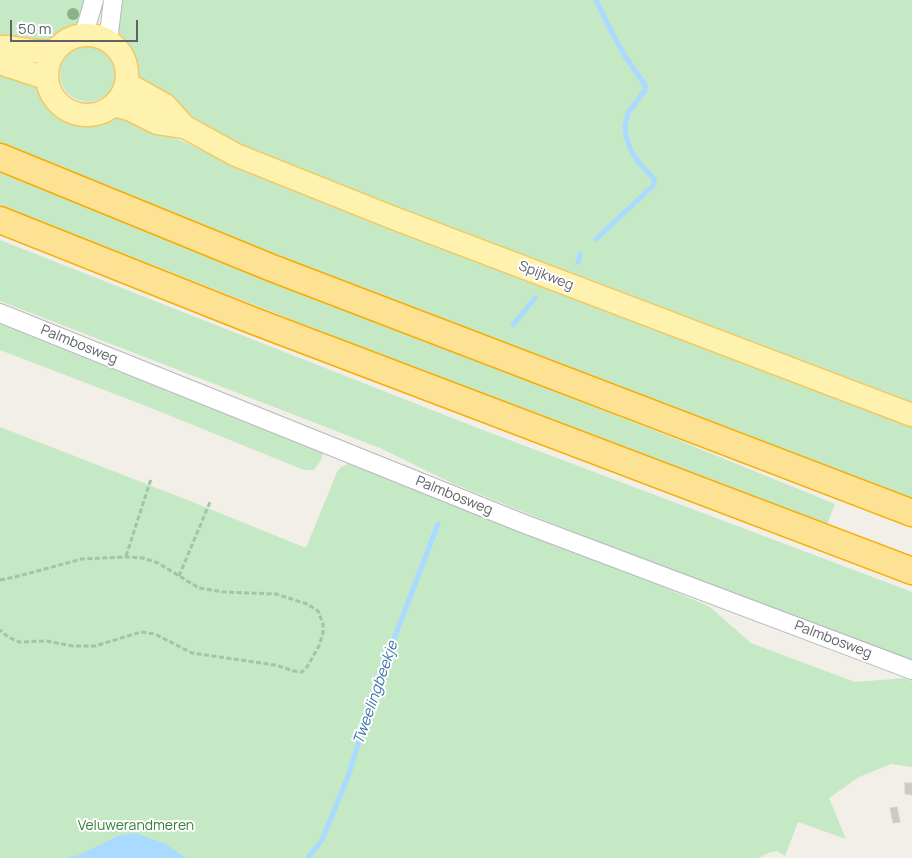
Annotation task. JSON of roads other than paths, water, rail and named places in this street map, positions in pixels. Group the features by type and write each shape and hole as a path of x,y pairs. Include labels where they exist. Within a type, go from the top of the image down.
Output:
{"highway":[{"path":"0,157 281,271 912,513"},
{"path":"0,220 254,321 912,571"}],"main road":[{"path":"84,34 92,34 108,41 120,52 125,61 126,83 120,98 107,110 90,115 72,112 57,102 48,87 46,78 48,64 53,52 71,37 84,34"},
{"path":"0,47 35,52 53,52"},
{"path":"0,62 46,78"},
{"name":"Spijkweg","path":"126,83 165,105 185,128"},
{"name":"Spijkweg","path":"114,104 157,123 185,128 236,155 392,217 912,415"}],"street":[{"path":"84,34 94,0"},
{"path":"108,41 113,0"},
{"name":"Palmbosweg","path":"0,313 513,519 912,670"}],"water":[{"path":"135,833 164,843 186,858 66,858 79,855 120,835"}],"waterway":[{"name":"Tweelingbeekje","path":"596,0 625,56 645,85 645,90 628,113 625,126 631,151 654,179 654,185 596,239"},
{"name":"Tweelingbeekje","path":"578,262 580,254"},
{"name":"Tweelingbeekje","path":"513,325 535,298"},
{"name":"Tweelingbeekje","path":"308,858 322,840 349,774 374,691 438,524"}],"park label":[{"name":"Veluwerandmeren","path":"136,826"}]}
